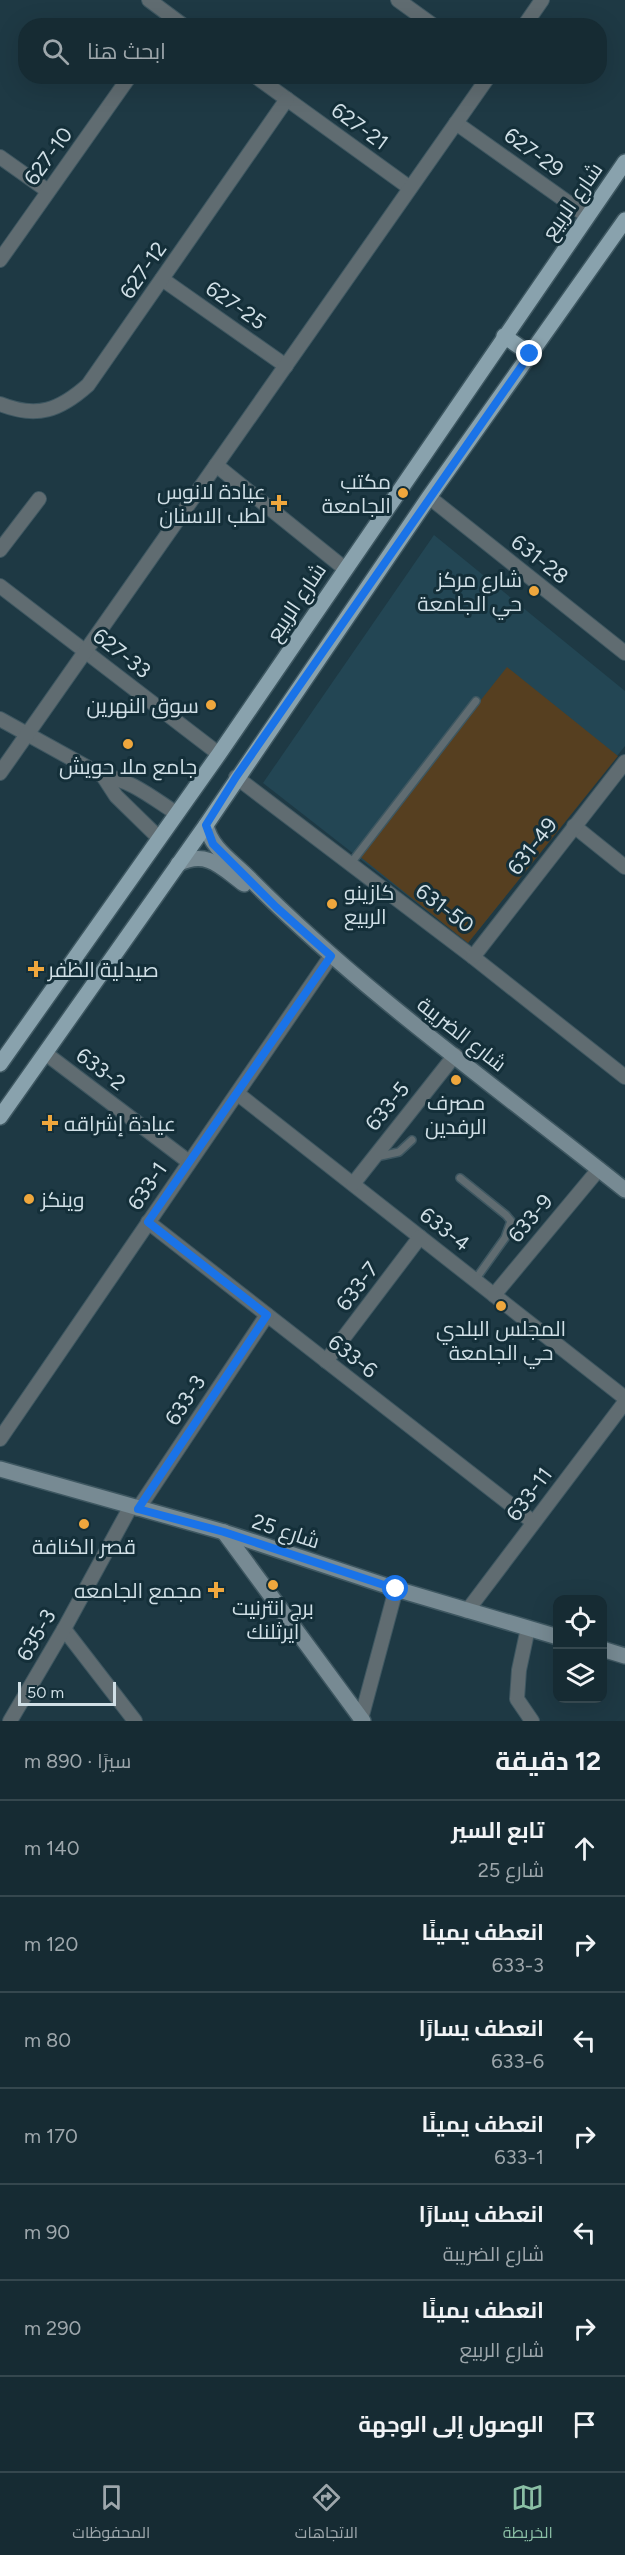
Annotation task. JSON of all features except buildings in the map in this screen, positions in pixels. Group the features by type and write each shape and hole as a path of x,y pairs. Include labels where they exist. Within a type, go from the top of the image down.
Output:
{"main road":[{"name":"شارع الربيع","path":"0,1064 219,754 344,568 625,162"},
{"path":"0,1117 206,825 236,777 429,497 623,228"},
{"path":"504,336 530,354"}],"street":[{"path":"149,0 169,18"},
{"path":"399,0 423,18"},
{"path":"530,18 542,0"},
{"name":"627-10","path":"0,260 124,84"},
{"name":"627-21","path":"266,84 410,188"},
{"path":"0,773 483,84"},
{"name":"627-12","path":"0,405 32,413 70,400 88,385 287,99"},
{"name":"627-29","path":"456,123 587,216"},
{"path":"0,157 48,191"},
{"name":"627-25","path":"162,279 286,366"},
{"path":"216,465 344,568"},
{"name":"631-28","path":"429,497 625,653"},
{"path":"0,550 39,499"},
{"name":"627-33","path":"0,586 219,754"},
{"path":"0,719 103,776 124,782 176,813"},
{"name":"631-49","path":"473,957 625,762"},
{"path":"103,776 116,796 159,838"},
{"name":"631-50","path":"236,777 473,957 625,1077"},
{"name":"شارع الضريبة","path":"206,825 213,844 276,907 331,956 625,1190"},
{"path":"574,826 625,867"},
{"name":"شارع الضريبة","path":"178,864 190,857 210,860 276,907"},
{"name":"633-1","path":"0,1440 331,956"},
{"name":"633-2","path":"45,1053 189,1162"},
{"name":"633-5","path":"353,1184 455,1055"},
{"name":"633-4","path":"238,1094 625,1400"},
{"name":"633-9","path":"494,1295 599,1169"},
{"name":"633-6","path":"148,1222 533,1522"},
{"name":"633-7","path":"326,1361 420,1237"},
{"name":"633-3","path":"134,1507 267,1315"},
{"name":"633-11","path":"467,1611 625,1400"},
{"name":"شارع 25","path":"0,1469 224,1532 396,1589 553,1636"},
{"name":"635-3","path":"10,1721 134,1507"},
{"path":"224,1532 362,1720"},
{"path":"362,1720 396,1589"},
{"path":"528,1628 519,1670 517,1699 532,1721"},
{"path":"64,1629 135,1721"},
{"path":"607,1650 625,1656"}],"lane":[{"path":"351,863 476,701"},
{"path":"373,1157 399,1152 411,1140"},
{"path":"460,1178 511,1221 506,1238 475,1280"}],"shaded area":[{"path":"434,535 625,691 625,746 468,943 263,783"},
{"path":"507,667 618,756 468,943 358,855"}],"place":[{"name":"مكتب الجامعة","path":"403,493"},
{"name":"عيادة لانوس لطب الاسنان","path":"279,503"},
{"name":"شارع مركز حي الجامعة","path":"534,591"},
{"name":"سوق النهرين","path":"211,705"},
{"name":"جامع ملا حويش","path":"128,744"},
{"name":"كازينو الربيع","path":"332,904"},
{"name":"صيدلية الظفر","path":"36,969"},
{"name":"مصرف الرفدين","path":"456,1080"},
{"name":"عيادة إشراقه","path":"50,1123"},
{"name":"وينكز","path":"29,1199"},
{"name":"المجلس البلدي حي الجامعة","path":"501,1306"},
{"name":"قصر الكنافة","path":"84,1524"},
{"name":"برج انترنيت ايرثلنك","path":"273,1585"},
{"name":"مجمع الجامعه","path":"216,1590"}],"route":[{"path":"396,1589 224,1532 138,1509 267,1315 148,1222 331,956 276,907 213,844 208,836 206,825 236,777 530,354"}]}
